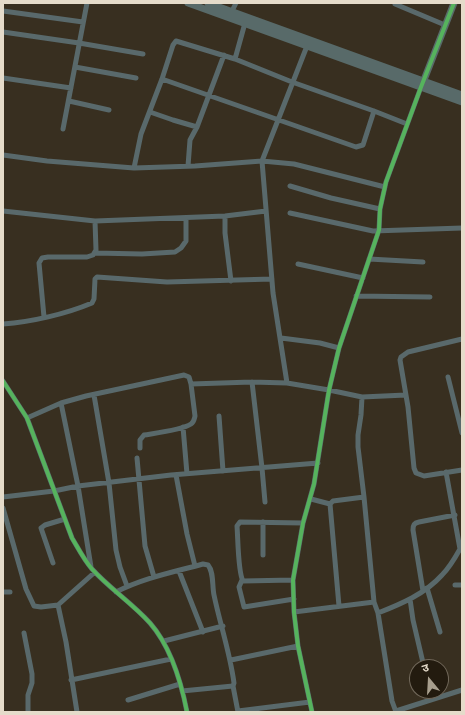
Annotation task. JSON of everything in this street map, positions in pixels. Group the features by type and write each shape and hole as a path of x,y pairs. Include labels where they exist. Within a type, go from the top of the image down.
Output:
{"main road":[{"path":"188,3 307,46 422,84 462,95"},
{"path":"208,3 422,84 462,102"},
{"path":"422,84 454,3"}],"street":[{"path":"63,129 87,3"},
{"path":"232,12 236,3"},
{"path":"395,4 445,25"},
{"path":"3,11 83,22"},
{"path":"235,58 245,23"},
{"path":"3,32 143,54"},
{"path":"134,168 139,140 175,42 235,58 292,82 407,124"},
{"path":"287,383 272,279 262,161 307,46"},
{"path":"188,166 190,140 197,127 224,55"},
{"path":"75,66 136,78"},
{"path":"3,78 71,88"},
{"path":"162,79 359,147 363,145 374,111"},
{"path":"312,712 298,646 294,612 293,580 303,523 311,499 318,463 328,390 339,348 378,230 380,209 385,187 422,84"},
{"path":"69,101 109,110"},
{"path":"150,112 197,127"},
{"path":"3,155 47,161 134,168 262,161 294,164 385,187"},
{"path":"290,186 331,198 380,209"},
{"path":"3,211 95,221 225,216 266,211"},
{"path":"290,213 367,230 462,228"},
{"path":"225,216 231,281"},
{"path":"44,317 38,266 40,260 48,257 87,257 95,253 142,254 175,252 181,248 186,241 186,218"},
{"path":"95,221 95,253"},
{"path":"369,259 423,262"},
{"path":"298,264 363,278"},
{"path":"3,324 44,317 92,303 94,299 95,280 97,277 167,282 272,279"},
{"path":"356,296 430,297"},
{"path":"281,338 339,348"},
{"path":"462,339 408,352 401,357 414,468 416,473 424,476 462,470"},
{"path":"27,418 61,403 184,375 188,377 191,384 194,419 192,423 183,427 144,436 140,440 140,448"},
{"path":"448,377 462,433"},
{"path":"3,381 27,418 54,491 77,547 93,570 148,620 164,641 180,684 187,712"},
{"path":"252,382 265,502"},
{"path":"191,384 252,382 287,383 362,398 406,395"},
{"path":"94,395 109,483 116,550 127,586"},
{"path":"362,398 362,415 358,435 374,602 378,614 392,701 396,712 433,699"},
{"path":"61,403 93,570"},
{"path":"219,416 223,471"},
{"path":"183,427 187,474"},
{"path":"137,458 146,546 154,577"},
{"path":"3,497 54,491 78,486 176,475 318,463"},
{"path":"378,614 425,590 442,576 461,549 446,472"},
{"path":"176,475 187,534 195,566"},
{"path":"311,499 330,504 333,502 364,497"},
{"path":"330,504 339,606"},
{"path":"3,508 31,602 36,606 58,605 93,570"},
{"path":"440,632 425,590 412,530 415,523 455,515"},
{"path":"53,563 41,528 45,525 65,519"},
{"path":"294,600 244,607 239,587 242,580 237,525 240,522 303,523"},
{"path":"263,522 263,556"},
{"path":"116,592 127,586 154,577 205,564 210,566 214,594 231,660 234,683 233,686 238,711 310,702"},
{"path":"179,571 203,632"},
{"path":"242,580 246,582 293,580"},
{"path":"455,585 462,585"},
{"path":"3,592 10,592"},
{"path":"410,599 414,627 422,659"},
{"path":"294,612 374,602"},
{"path":"58,605 66,642 77,712"},
{"path":"164,641 223,626"},
{"path":"24,633 32,674 32,683 28,695 28,712"},
{"path":"231,660 298,646"},
{"path":"71,680 171,659"},
{"path":"128,700 180,684"},
{"path":"182,691 233,686"},
{"path":"449,694 462,690"}],"cycle path":[{"path":"312,712 298,646 294,612 293,580 303,523 314,484 329,390 339,348 379,230 380,209 386,182 454,3"},
{"path":"3,381 27,418 72,538 92,569 143,616 157,632 174,665 182,688 187,712"}]}
